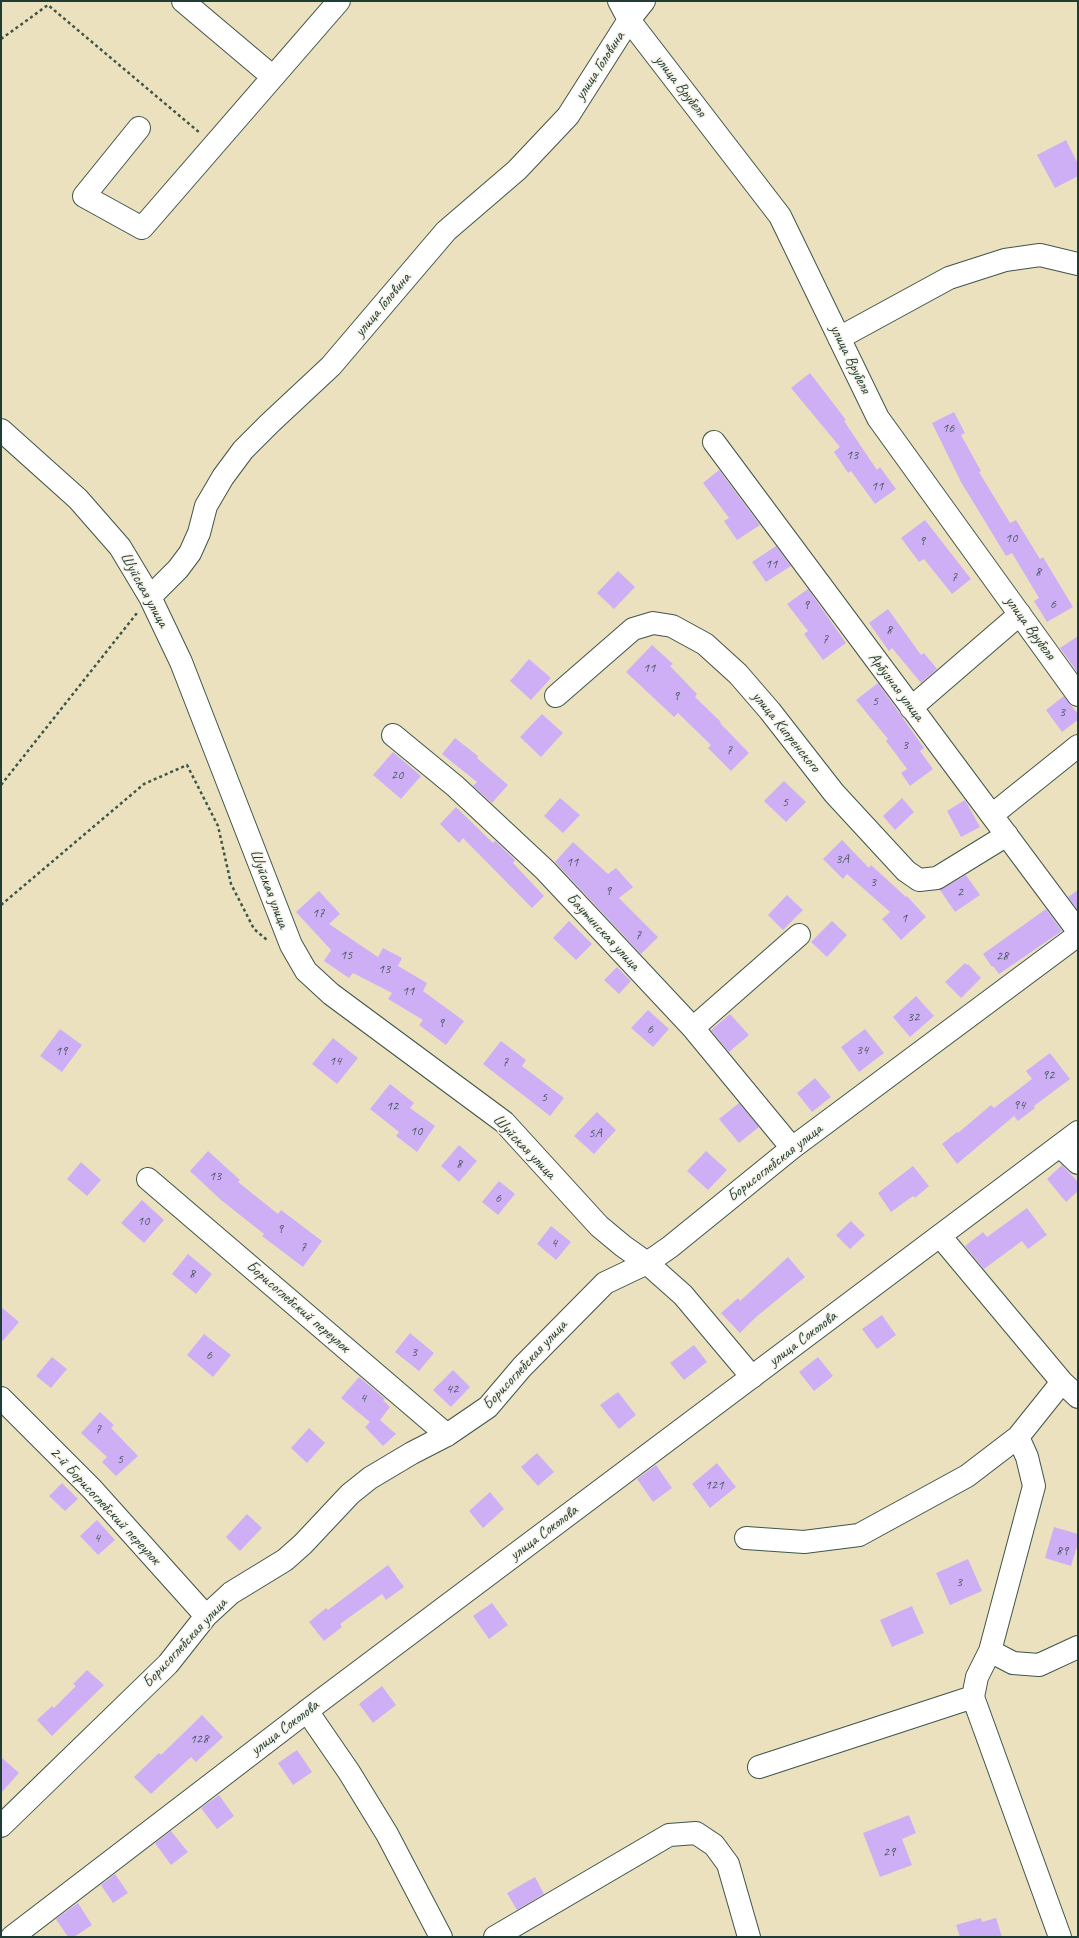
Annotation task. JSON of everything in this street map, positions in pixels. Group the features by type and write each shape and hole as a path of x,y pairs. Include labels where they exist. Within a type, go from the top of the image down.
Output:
{"street":[{"path":"183,1 273,77"},
{"path":"139,128 84,196 142,228 338,1"},
{"name":"улица Врубеля","path":"619,1 629,20 780,216 878,418 1078,694"},
{"name":"улица Головина","path":"150,597 178,569 190,553 199,533 206,506 223,477 244,450 270,423 331,366 446,231 517,170 568,116 629,20 644,1"},
{"path":"839,338 949,278 1005,260 1040,255 1078,264"},
{"name":"Шуйская улица","path":"1,430 78,499 120,547 150,597 181,662 291,945 306,971 331,994 504,1122 599,1226 647,1263 683,1296 752,1377"},
{"name":"Арбузная улица","path":"714,442 1078,932"},
{"path":"912,708 1020,614"},
{"name":"улица Кипренского","path":"556,696 633,629 653,623 672,626 705,644 738,674 770,711 834,794 906,871 920,880 937,878 1007,835"},
{"name":"Баутинская улица","path":"394,735 455,786 540,864 693,1028 792,1148"},
{"path":"992,816 1078,746"},
{"path":"693,1028 799,935"},
{"name":"Борисоглебская улица","path":"3,1819 168,1664 206,1616 231,1593 285,1560 303,1544 350,1494 370,1478 412,1453 447,1435 488,1407 522,1367 605,1283 647,1263 670,1247 792,1148 1078,935"},
{"name":"улица Соколова","path":"12,1937 307,1711 1078,1132"},
{"path":"1060,1146 1078,1163"},
{"name":"Борисоглебский переулок","path":"148,1179 447,1435"},
{"path":"940,1236 1062,1382 1078,1397"},
{"path":"746,1538 804,1542 859,1535 967,1476 1018,1437 1062,1382"},
{"name":"2-й Борисоглебский переулок","path":"1,1398 92,1489 206,1616"},
{"path":"1018,1437 1027,1457 1034,1486 990,1652 977,1677 973,1697 1060,1937"},
{"path":"990,1652 1013,1663 1039,1665 1078,1647"},
{"path":"759,1767 973,1697"},
{"path":"307,1711 349,1772 387,1834 441,1937"},
{"path":"495,1937 668,1834 696,1833 714,1845 728,1864 746,1934"}],"path":[{"path":"1,39 48,5 215,145"},
{"path":"1,785 150,597"},
{"path":"1,905 144,784 187,765 218,826 231,884 254,930 272,943"}],"building":[{"path":"1066,140 1078,164 1078,176 1055,188 1037,155"},
{"path":"810,373 846,420 844,421 877,470 880,467 896,489 875,504 851,471 848,473 834,452 840,447 791,388"},
{"path":"954,412 965,433 961,435 981,471 979,472 1010,523 1016,520 1040,559 1043,557 1073,607 1047,622 1034,601 1039,598 1012,553 1006,556 961,482 932,423"},
{"path":"719,470 760,525 737,540 724,521 729,518 703,483"},
{"path":"925,520 971,579 952,594 924,559 919,562 901,538"},
{"path":"776,546 791,566 766,582 752,562"},
{"path":"618,571 635,587 614,609 597,593"},
{"path":"808,589 846,643 823,660 804,634 808,631 787,604"},
{"path":"888,609 921,655 924,653 937,669 921,683 892,648 889,651 869,623"},
{"path":"1078,636 1078,673 1060,648"},
{"path":"652,645 673,664 670,666 697,694 695,697 721,722 720,723 749,753 731,771 708,748 711,745 678,713 674,717 626,672"},
{"path":"529,659 551,678 531,700 510,681"},
{"path":"878,683 924,748 920,751 933,769 910,786 901,773 907,769 886,741 888,739 856,700"},
{"path":"1064,696 1078,714 1078,720 1062,732 1046,710"},
{"path":"542,714 563,733 541,757 520,737"},
{"path":"455,738 478,756 477,758 508,785 492,803 473,786 477,782 442,754"},
{"path":"393,752 421,776 401,799 373,775"},
{"path":"784,781 806,802 786,822 764,801"},
{"path":"560,798 580,815 563,833 544,816"},
{"path":"902,798 914,812 895,830 883,816"},
{"path":"965,800 980,827 961,837 947,811"},
{"path":"456,807 493,843 495,841 515,860 513,863 544,896 532,908 463,838 459,843 440,824"},
{"path":"842,840 869,868 871,865 906,897 907,896 926,917 901,940 882,919 890,912 847,874 843,879 823,859"},
{"path":"573,842 608,874 616,868 633,887 619,898 658,937 641,954 555,862"},
{"path":"966,875 980,895 955,912 940,890"},
{"path":"1078,890 1078,910 1068,897"},
{"path":"319,891 340,914 329,924 378,957 383,948 402,958 398,966 427,983 423,991 464,1021 446,1045 419,1025 423,1020 388,999 392,993 353,973 349,978 324,961 331,950 296,912"},
{"path":"787,895 803,910 783,930 768,915"},
{"path":"1046,909 1062,931 999,974 983,954"},
{"path":"569,921 592,944 576,960 553,938"},
{"path":"832,921 847,935 827,957 811,942"},
{"path":"965,963 967,965 968,964 981,978 961,998 945,982"},
{"path":"617,967 631,981 619,994 604,980"},
{"path":"916,996 934,1016 910,1037 893,1017"},
{"path":"648,1010 669,1029 653,1047 631,1028"},
{"path":"730,1014 749,1035 729,1052 711,1030"},
{"path":"60,1029 82,1045 62,1072 40,1056"},
{"path":"865,1029 884,1053 859,1072 841,1047"},
{"path":"333,1038 358,1058 337,1084 312,1064"},
{"path":"501,1041 526,1060 522,1066 564,1098 550,1116 483,1064"},
{"path":"1050,1053 1070,1079 1034,1106 1035,1108 1018,1121 1014,1116 957,1164 942,1144 957,1132 958,1133 991,1105 994,1108 1032,1079 1026,1071"},
{"path":"815,1078 831,1097 812,1112 797,1093"},
{"path":"390,1084 414,1103 410,1108 435,1126 417,1152 396,1136 399,1132 370,1109"},
{"path":"739,1103 759,1127 739,1143 719,1119"},
{"path":"597,1112 616,1130 594,1154 574,1136"},
{"path":"459,1145 477,1161 459,1182 441,1166"},
{"path":"208,1151 240,1180 238,1182 278,1214 281,1210 322,1241 303,1267 262,1236 264,1234 221,1200 190,1171"},
{"path":"706,1151 727,1170 708,1190 687,1171"},
{"path":"81,1162 101,1180 87,1196 67,1179"},
{"path":"1062,1165 1078,1182 1078,1191 1066,1202 1047,1179"},
{"path":"913,1166 929,1186 915,1198 913,1196 891,1212 878,1193"},
{"path":"499,1181 515,1194 498,1215 482,1202"},
{"path":"142,1200 164,1220 144,1243 121,1223"},
{"path":"1027,1208 1047,1235 1028,1249 1022,1241 984,1269 965,1246 983,1232 987,1237"},
{"path":"851,1221 865,1235 850,1249 836,1235"},
{"path":"551,1226 571,1242 556,1260 537,1244"},
{"path":"188,1254 212,1274 196,1294 172,1274"},
{"path":"788,1257 805,1277 756,1317 740,1333 721,1313 738,1298 740,1301"},
{"path":"1,1307 19,1322 1,1343"},
{"path":"882,1315 896,1335 877,1349 862,1329"},
{"path":"410,1333 434,1353 419,1371 395,1352"},
{"path":"204,1334 231,1355 213,1377 187,1355"},
{"path":"694,1345 707,1362 684,1380 670,1363"},
{"path":"52,1357 67,1369 51,1388 36,1376"},
{"path":"818,1357 833,1376 814,1391 799,1372"},
{"path":"453,1370 470,1387 451,1407 433,1390"},
{"path":"359,1377 385,1399 383,1400 390,1407 380,1420 396,1434 383,1446 365,1427 370,1422 341,1398"},
{"path":"618,1392 636,1415 619,1429 600,1405"},
{"path":"100,1412 114,1425 111,1428 138,1456 116,1476 102,1462 107,1457 81,1433"},
{"path":"309,1428 325,1443 307,1463 291,1448"},
{"path":"537,1453 554,1472 538,1486 521,1467"},
{"path":"717,1463 736,1487 710,1508 692,1484"},
{"path":"656,1465 672,1488 653,1502 637,1479"},
{"path":"62,1483 78,1499 65,1511 49,1496"},
{"path":"490,1492 504,1509 483,1528 469,1511"},
{"path":"247,1514 262,1528 240,1551 226,1537"},
{"path":"97,1520 115,1540 98,1555 80,1536"},
{"path":"1054,1527 1078,1534 1078,1543 1071,1566 1045,1558"},
{"path":"968,1559 982,1591 950,1605 936,1573"},
{"path":"388,1565 404,1587 386,1600 382,1594 340,1624 342,1627 324,1641 309,1622 326,1608 328,1610"},
{"path":"492,1603 508,1625 489,1639 473,1616"},
{"path":"912,1606 924,1633 892,1647 880,1620"},
{"path":"87,1670 104,1685 52,1736 37,1720 52,1706 54,1708 76,1686 73,1684"},
{"path":"382,1686 396,1705 373,1723 359,1704"},
{"path":"202,1715 223,1737 196,1762 191,1757 151,1794 134,1777 159,1753 161,1755"},
{"path":"297,1750 312,1772 293,1785 278,1763"},
{"path":"1,1757 19,1773 1,1793"},
{"path":"219,1795 234,1816 217,1829 201,1808"},
{"path":"909,1815 916,1833 902,1839 912,1865 880,1877 863,1833"},
{"path":"171,1831 188,1852 171,1865 155,1843"},
{"path":"115,1874 128,1893 113,1903 101,1885"},
{"path":"535,1877 544,1894 517,1910 507,1893"},
{"path":"78,1903 92,1925 74,1937 68,1937 56,1919"},
{"path":"981,1918 982,1922 996,1918 1002,1937 960,1937 956,1925"}]}
